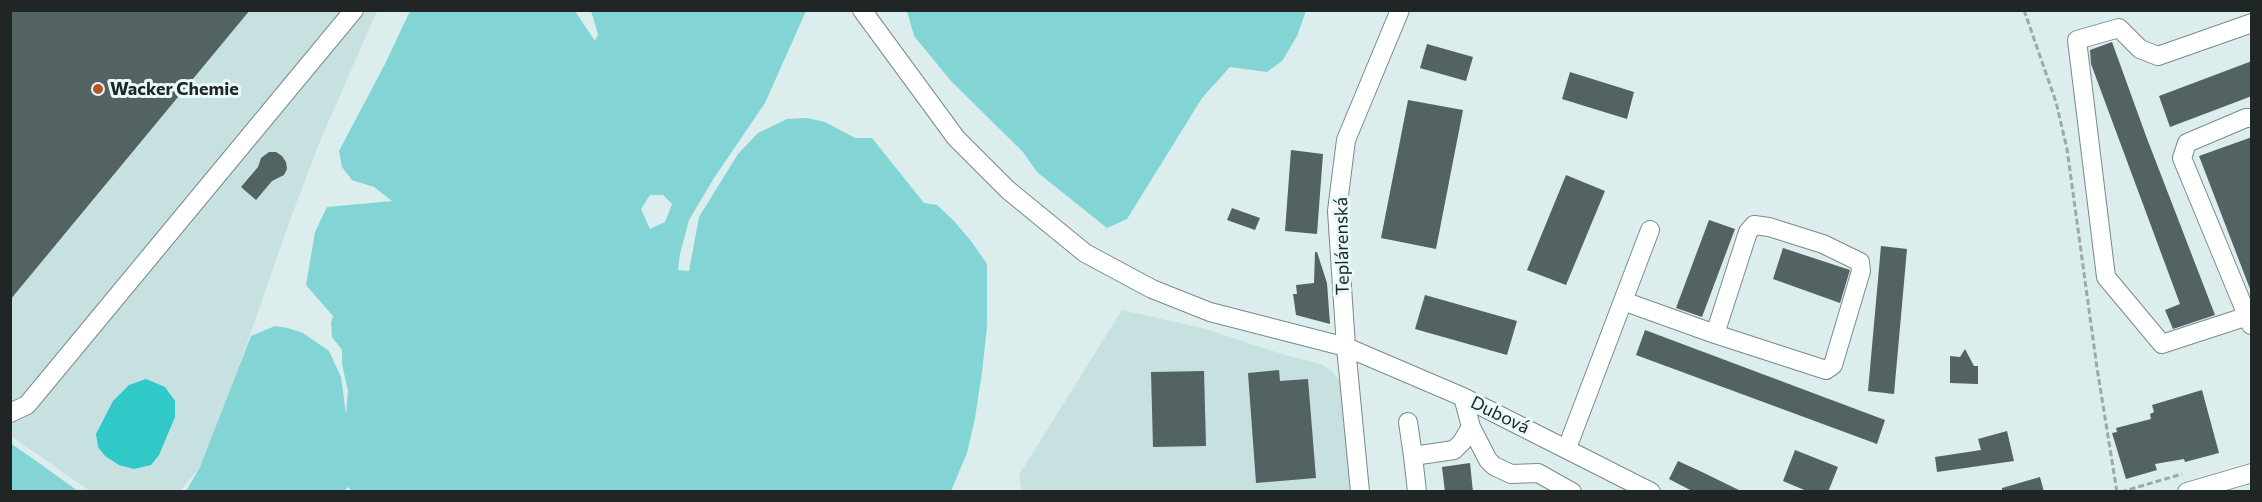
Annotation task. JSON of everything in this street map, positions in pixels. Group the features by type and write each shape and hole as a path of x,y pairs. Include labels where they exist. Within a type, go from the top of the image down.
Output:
{"street":[{"path":"10,413 27,405 354,10"},
{"name":"Dubová","path":"862,10 956,138 1008,190 1085,253 1152,290 1210,312 1346,347 1463,397 1648,491"},
{"name":"Teplárenská","path":"1360,492 1346,347 1337,211 1346,141 1400,10"},
{"path":"2252,23 2158,56 2140,50 2119,28 2077,40 2106,277 2162,344 2250,320 2182,158 2187,144 2246,118 2252,118"},
{"path":"1623,301 1715,334 1827,370 1832,368 1862,271 1860,262 1823,244 1769,227 1754,225 1748,232 1715,334"},
{"path":"1567,448 1650,230"},
{"path":"1463,397 1471,427 1488,460 1494,466 1511,474 1538,473 1572,492"},
{"path":"1408,422 1417,492"},
{"path":"1454,450 1471,427"},
{"path":"1413,456 1464,450 1488,460"},
{"path":"2199,490 2252,473"}],"path":[{"path":"2024,10 2056,102 2067,149 2097,368 2117,492"}],"shaded area":[{"path":"907,10 1306,11 1297,36 1282,61 1267,72 1230,67 1202,98 1127,219 1107,228 1037,172 1023,152 951,81 914,36"},
{"path":"11,11 377,11 320,141 237,372 200,467 180,491 90,491 11,436"},
{"path":"410,11 575,11 595,41 598,34 591,11 806,11 765,103 714,178 689,220 678,270 689,271 699,217 738,154 758,133 787,119 807,118 825,122 855,138 872,138 924,203 937,205 953,220 987,264 987,327 975,418 967,453 951,491 352,492 348,487 343,492 186,491 200,467 251,336 275,326 288,328 303,333 329,351 341,377 346,414 348,391 342,364 342,350 332,337 333,316 306,285 315,232 327,207 392,201 374,187 352,180 342,167 339,151","holes":["650,195 663,195 672,204 665,222 650,229 641,209"]},
{"path":"1122,310 1202,328 1285,355 1321,364 1332,371 1342,384 1352,491 1022,491 1019,475"},
{"path":"146,379 165,387 175,401 175,417 159,455 151,465 134,469 119,465 105,456 98,447 96,434 113,401 129,385"},
{"path":"10,443 32,458 78,491 11,491"}],"building":[{"name":"Wacker Chemie","path":"10,10 250,10 10,300"},
{"path":"2112,42 2215,315 2173,329 2165,310 2180,304 2091,64 2090,50"},
{"path":"1427,44 1473,57 1466,81 1420,68"},
{"path":"2252,61 2252,96 2170,127 2159,96"},
{"path":"1570,72 1634,92 1627,119 1562,99"},
{"path":"1408,100 1463,110 1436,249 1381,238"},
{"path":"2252,137 2252,289 2250,289 2199,156"},
{"path":"1291,150 1323,154 1317,234 1285,231"},
{"path":"269,152 276,152 282,156 287,169 284,175 272,181 256,200 241,187 258,167 261,158"},
{"path":"1566,175 1605,191 1566,285 1527,270"},
{"path":"1232,208 1260,218 1255,230 1227,220"},
{"path":"1709,220 1735,229 1702,317 1676,308"},
{"path":"1881,246 1907,249 1894,394 1868,391"},
{"path":"1783,248 1850,270 1840,303 1773,279"},
{"path":"1315,252 1317,252 1327,283 1330,324 1296,315 1293,294 1297,294 1296,285 1314,283"},
{"path":"1425,295 1517,321 1507,355 1415,329"},
{"path":"1645,330 1885,420 1877,444 1636,355"},
{"path":"1965,349 1974,366 1978,366 1978,384 1950,383 1950,356 1960,357"},
{"path":"1279,370 1280,381 1308,379 1316,478 1256,483 1248,373"},
{"path":"1204,371 1206,446 1153,447 1151,372"},
{"path":"2202,390 2219,453 2185,462 2184,459 2155,464 2157,470 2126,479 2112,433 2117,432 2116,428 2151,419 2150,414 2154,412 2152,405"},
{"path":"2007,431 2014,461 1937,472 1935,457 1981,450 1978,439"},
{"path":"1795,450 1838,467 1828,492 1809,492 1783,481"},
{"path":"1678,461 1743,492 1694,492 1669,479"},
{"path":"1470,463 1473,492 1445,492 1442,467"},
{"path":"2040,477 2044,492 2002,492 2002,488"}],"place":[{"name":"Wacker Chemie","path":"98,89"}]}
